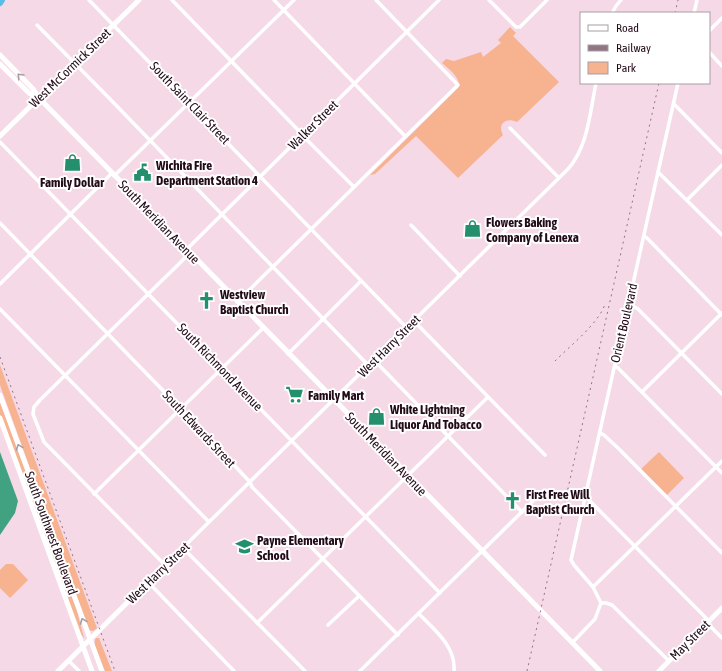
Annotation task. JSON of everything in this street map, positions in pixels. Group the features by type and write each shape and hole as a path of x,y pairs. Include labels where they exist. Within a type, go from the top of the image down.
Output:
{"main road":[{"name":"West McCormick Street","path":"0,136 139,0"},
{"name":"South Meridian Avenue","path":"0,55 33,89 39,98 237,302 600,671"},
{"name":"South Meridian Avenue","path":"0,64 29,93 39,98"},
{"name":"South Southwest Boulevard","path":"0,395 102,671"},
{"name":"South Southwest Boulevard","path":"0,418 92,671"},
{"name":"West Harry Street","path":"58,671 148,582"},
{"name":"May Street","path":"659,671 722,608"}],"street":[{"name":"South Saint Clair Street","path":"89,0 407,328"},
{"path":"172,0 354,187"},
{"path":"274,0 405,136"},
{"path":"0,284 294,0"},
{"path":"237,302 458,85 376,0"},
{"name":"Walker Street","path":"94,494 44,442 33,414 34,406 148,293 222,214 439,0"},
{"path":"489,0 516,27 520,27 547,0"},
{"path":"613,12 621,0"},
{"path":"694,12 697,0"},
{"path":"710,30 722,18"},
{"path":"36,25 150,140 369,366"},
{"path":"710,53 722,66"},
{"name":"West Harry Street","path":"148,582 334,401 571,165 581,148 596,84"},
{"name":"Orient Boulevard","path":"593,587 571,560 678,84"},
{"path":"674,104 722,153"},
{"path":"510,128 559,178"},
{"name":"South Richmond Avenue","path":"0,142 365,518 440,593"},
{"path":"687,200 722,165"},
{"path":"658,172 722,235"},
{"name":"South Edwards Street","path":"0,223 181,408 250,482 252,487 398,635"},
{"path":"411,225 460,276"},
{"path":"642,392 722,314 653,243 644,236"},
{"path":"288,354 362,281"},
{"path":"628,303 638,309 722,394"},
{"path":"0,309 209,522"},
{"path":"414,321 545,455"},
{"path":"165,565 94,494 264,328"},
{"path":"374,360 522,512"},
{"path":"614,366 618,368 722,473"},
{"path":"257,623 488,397"},
{"path":"600,433 619,449 722,554"},
{"path":"572,643 595,619 600,603 593,587 722,461"},
{"path":"360,671 542,492"},
{"path":"585,496 635,546 722,638"},
{"path":"184,548 305,671"},
{"path":"148,582 234,671"},
{"path":"328,625 358,596"},
{"path":"600,603 608,603 612,605 669,661"},
{"path":"419,614 438,633 449,648 454,664 454,671"},
{"path":"69,661 79,671"}],"green space":[{"path":"510,27 516,33 513,36 559,82 517,122 509,120 504,122 501,128 503,135 458,178 416,136 375,174 370,175 459,87 456,77 442,63 446,59 454,61 481,52 483,57 501,43 498,40"},
{"path":"0,365 97,628 93,631 89,630 85,621 0,385"},
{"path":"0,402 77,611 84,638 79,632 0,414"},
{"path":"659,452 684,478 667,495 641,469"},
{"path":"6,564 13,564 28,580 10,598 0,588 0,570"},
{"path":"96,638 99,638 112,671 105,671 101,663 95,645"}],"shaded area":[{"path":"0,452 18,501 15,513 0,535"}],"railway":[{"path":"675,12 678,0"},
{"path":"527,671 659,84"},
{"path":"555,361 597,319 605,304"},
{"path":"0,357 115,671"}],"place":[{"name":"Family Dollar","path":"72,163"},
{"name":"Wichita Fire Department Station 4","path":"143,172"},
{"name":"Flowers Baking Company of Lenexa","path":"473,229"},
{"name":"Westview Baptist Church","path":"207,301"},
{"name":"Family Mart","path":"295,395"},
{"name":"White Lightning Liquor And Tobacco","path":"377,416"},
{"name":"First Free Will Baptist Church","path":"513,501"},
{"name":"Payne Elementary School","path":"244,547"}]}
